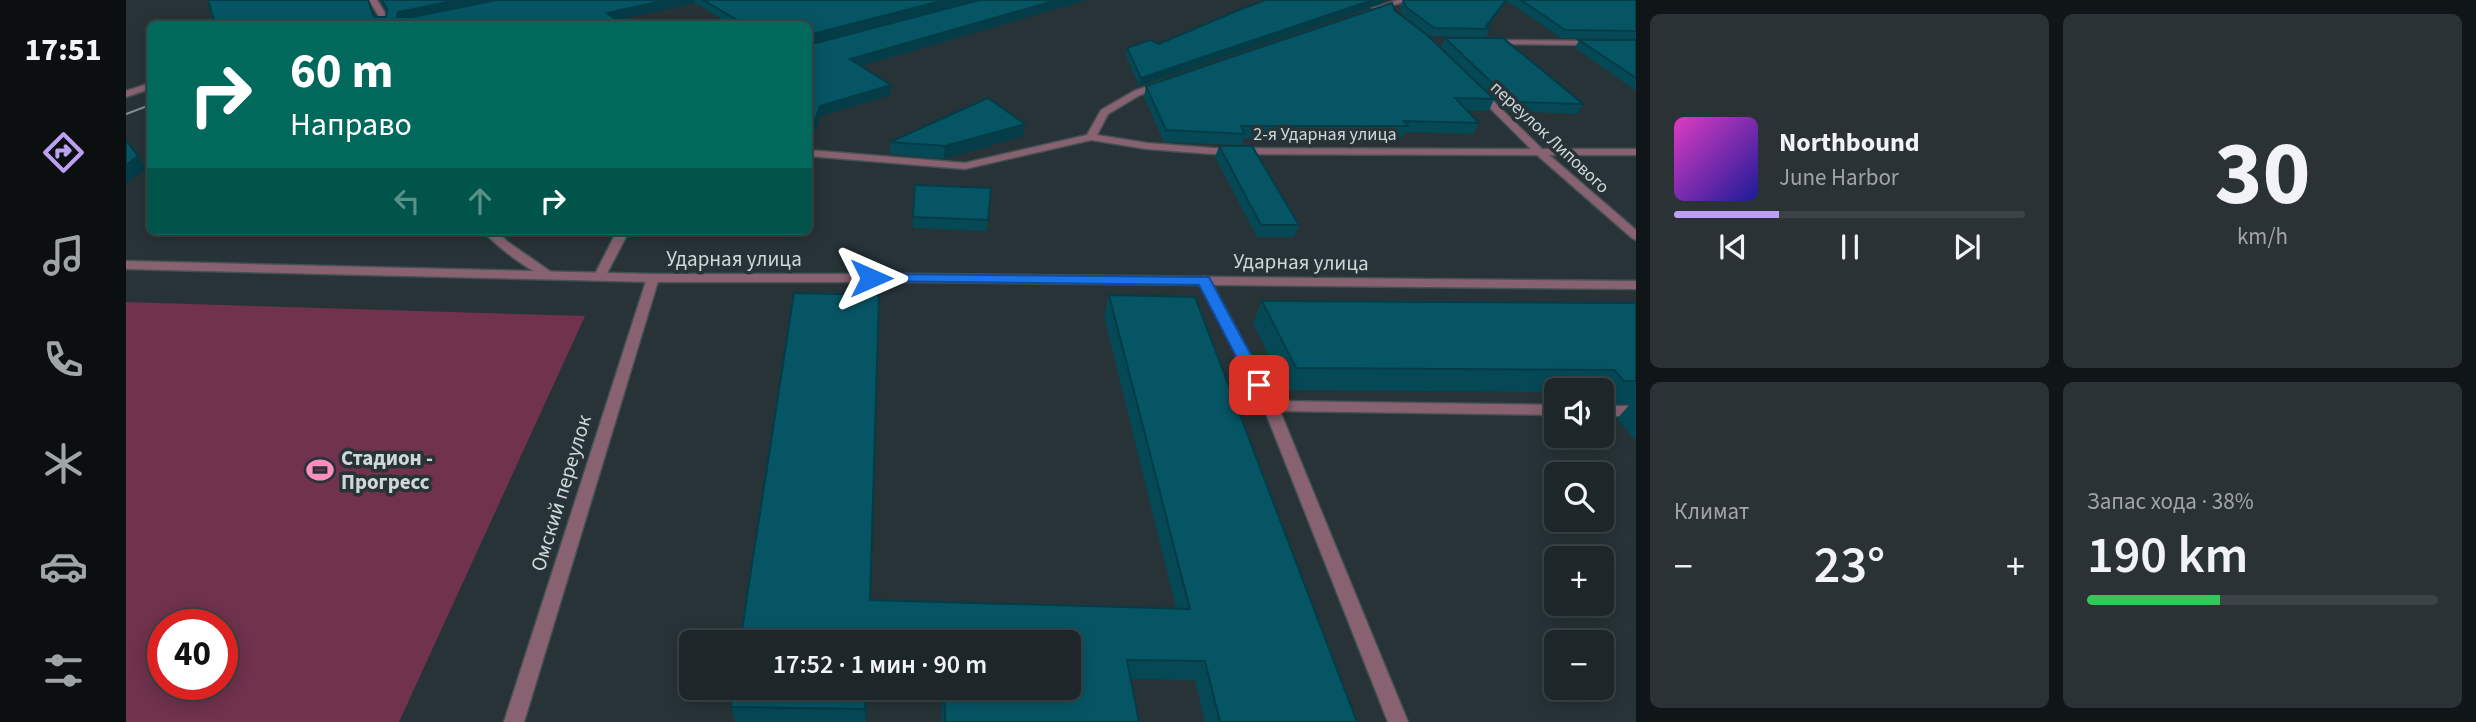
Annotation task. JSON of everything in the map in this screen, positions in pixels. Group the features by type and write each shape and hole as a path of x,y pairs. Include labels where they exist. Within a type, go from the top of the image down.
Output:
{"street":[{"path":"373,0 384,21"},
{"path":"1366,12 1390,1 1407,0"},
{"path":"1390,1 1396,18"},
{"path":"1482,42 1608,43"},
{"path":"1091,137 1104,112 1137,93 1175,79"},
{"path":"126,94 147,87"},
{"name":"переулок Липового","path":"1474,88 1540,152 1636,236"},
{"name":"2-я Ударная улица","path":"812,153 965,166 1091,137 1147,146 1212,151 1636,152"},
{"path":"493,235 548,274"},
{"path":"600,276 621,235"},
{"name":"Ударная улица","path":"126,265 653,278 1636,285"},
{"name":"Омский переулок","path":"514,722 653,278"},
{"path":"1204,281 1270,406 1398,722"},
{"path":"1270,406 1544,410"},
{"path":"1614,411 1636,411"}],"shaded area":[{"name":"Стадион - Прогресс","path":"126,302 585,316 399,722 126,722"}],"building":[{"path":"208,0 368,0 374,17 386,17 387,9 382,0 457,0 398,12 397,17 412,17 497,0 666,0 607,13 618,21 214,21"},
{"path":"703,0 945,0 812,34 812,21 739,21"},
{"path":"980,0 1057,0 850,59 891,85 820,106 812,128 812,44"},
{"path":"1266,0 1372,0 1141,78 1127,48 1150,40 1159,44"},
{"path":"1403,0 1506,0 1486,26 1490,29 1434,28 1406,7"},
{"path":"1521,0 1636,0 1636,31 1565,30"},
{"path":"1392,3 1395,11 1427,35 1494,99 1455,98 1479,123 1404,121 1408,126 1241,126 1245,134 1166,130 1146,86"},
{"path":"1445,38 1503,38 1583,104 1512,102"},
{"path":"1579,40 1636,40 1636,78"},
{"path":"988,98 1025,124 945,146 890,142"},
{"path":"126,140 138,156 126,165"},
{"path":"1219,146 1252,146 1299,225 1261,225"},
{"path":"915,185 991,188 988,220 913,217"},
{"path":"794,293 879,295 870,600 1190,609 1109,295 1195,297 1357,722 1220,722 1205,661 1127,660 1139,722 945,722 944,700 1081,700 1081,630 742,630"},
{"path":"1262,301 1636,303 1636,381 1624,381 1614,370 1296,368"},
{"path":"732,700 865,700 865,709 731,707"}],"tram line":[{"path":"126,114 147,106"}],"place":[{"name":"Стадион - Прогресс","path":"320,470"}],"route":[{"path":"871,278 1204,281 1259,385"}]}
